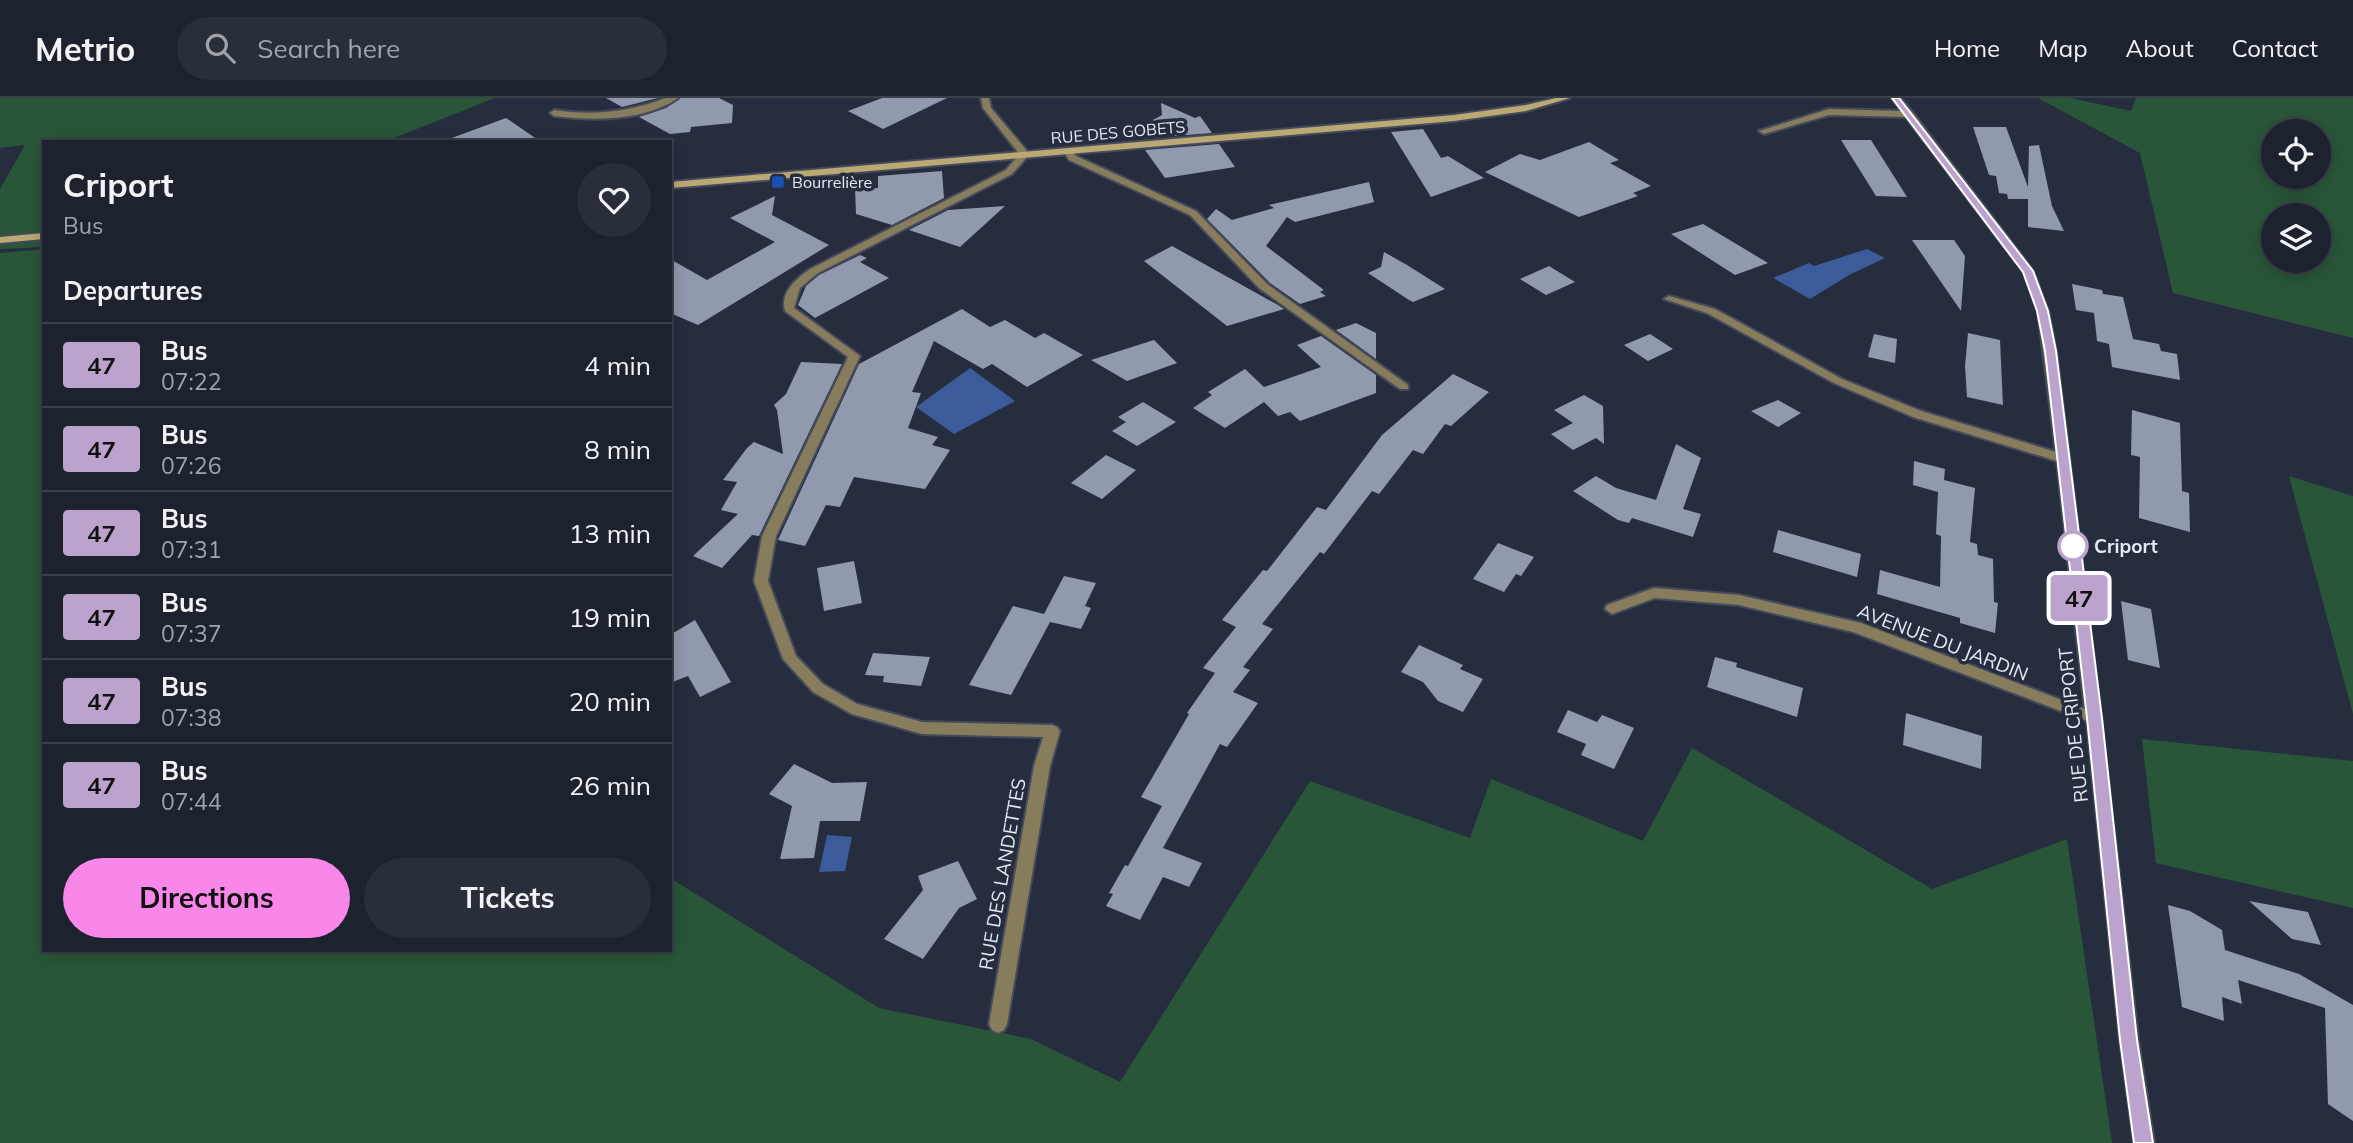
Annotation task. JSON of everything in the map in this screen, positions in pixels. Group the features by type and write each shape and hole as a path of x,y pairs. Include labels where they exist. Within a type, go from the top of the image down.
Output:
{"main road":[{"name":"RUE DES GOBETS","path":"672,185 1023,157 1454,118 1526,108 1566,98"},
{"path":"0,240 42,236"}],"street":[{"path":"554,113 583,118 634,114 674,98"},
{"path":"985,98 987,108 1022,151 1023,157"},
{"name":"RUE DE CRIPORT","path":"1896,98 2028,271 2043,311 2094,718 2129,1040 2144,1143"},
{"path":"1764,131 1829,112 1909,114"},
{"path":"1069,152 1072,158 1193,213 1263,286 1404,387"},
{"name":"RUE DES LANDETTES","path":"998,1024 1042,766 1052,731 922,728 852,708 818,688 790,659 774,622 761,581 769,536 854,356 789,309 789,294 798,282 814,271 1009,172 1023,157"},
{"path":"1669,299 1710,311 1838,382 1917,414 2062,458"},
{"name":"AVENUE DU JARDIN","path":"1612,609 1654,593 1739,600 1856,627 2094,718"}],"green space":[{"path":"0,98 495,98 389,140 42,140 42,247 0,249 0,189 25,145 0,148"},
{"path":"2038,98 2071,98 2131,111 2136,98 2353,98 2353,338 2173,293 2140,153"},
{"path":"42,249 42,952 672,952 672,879 879,1008 1031,1039 1120,1082 1310,781 1470,838 1491,779 1643,841 1692,748 1932,889 2067,839 2112,1143 0,1143 0,253"},
{"path":"2289,476 2353,496 2353,714"},
{"path":"2142,739 2353,761 2353,908 2156,863"}],"water":[{"path":"1867,249 1885,258 1849,275 1810,299 1773,278 1809,263 1814,266"},
{"path":"970,368 1015,401 954,434 916,407"},
{"path":"827,835 852,837 845,871 819,872"}],"building":[{"path":"606,98 658,98 622,107"},
{"path":"680,98 719,98 733,105 732,123 691,127 690,132 670,134 639,117 666,108"},
{"path":"882,98 947,98 883,129 848,111"},
{"path":"1161,103 1195,118 1200,116 1212,133 1137,139 1131,132 1162,115"},
{"path":"506,118 538,140 449,140"},
{"path":"1973,127 2006,127 2028,187 2029,146 2039,145 2052,206 2064,231 2028,227 2028,199 2008,199 2007,194 1999,193 1996,176 1989,175"},
{"path":"1423,129 1441,158 1448,156 1484,178 1431,197 1391,132"},
{"path":"1841,140 1871,140 1907,197 1876,196"},
{"path":"1589,142 1619,160 1610,163 1651,186 1633,193 1638,196 1579,217 1485,172 1520,154 1540,160"},
{"path":"1219,144 1235,167 1165,178 1145,150"},
{"path":"942,171 944,198 892,225 856,214 855,189 878,188 878,176"},
{"path":"1369,182 1374,202 1295,222 1287,217 1266,246 1324,290 1320,292 1326,296 1300,304 1270,283 1207,219 1216,209 1232,220 1274,208 1269,205"},
{"path":"775,196 772,215 829,245 698,325 672,314 672,260 707,280 775,242 730,218"},
{"path":"1005,206 960,247 909,230 948,210"},
{"path":"1703,224 1768,263 1735,275 1671,234"},
{"path":"1912,240 1954,240 1965,256 1961,311"},
{"path":"1172,246 1284,309 1227,326 1144,261"},
{"path":"1384,252 1445,289 1413,302 1409,300 1368,273 1381,267"},
{"path":"860,255 867,258 860,262 889,278 815,318 798,305 806,286 819,275"},
{"path":"1549,266 1575,282 1546,295 1520,279"},
{"path":"2072,284 2123,297 2133,339 2159,344 2161,351 2177,354 2180,380 2112,367 2109,344 2097,341 2094,313 2076,310"},
{"path":"962,309 990,327 1005,320 1035,338 1044,333 1083,355 1027,387 992,364 983,369 934,341 912,392 921,393 908,428 938,437 932,445 950,450 925,489 854,477 840,507 826,505 805,546 778,540 859,364"},
{"path":"1356,323 1376,333 1376,359 1336,330"},
{"path":"1968,333 2000,340 2003,405 1967,397 1965,366"},
{"path":"1650,334 1673,349 1648,361 1624,345"},
{"path":"1874,334 1897,339 1895,363 1868,357"},
{"path":"1321,336 1376,375 1376,393 1300,421 1290,412 1278,416 1264,402 1225,428 1193,408 1212,395 1208,392 1245,369 1264,387 1321,367 1297,345"},
{"path":"1154,340 1177,363 1127,381 1091,360"},
{"path":"801,362 842,364 759,536 752,535 722,568 693,556 738,514 721,510 737,482 723,480 747,448 754,442 783,454 774,405 786,394"},
{"path":"1453,374 1489,392 1451,426 1445,424 1423,454 1413,450 1379,494 1372,491 1324,554 1320,552 1262,624 1273,629 1243,667 1250,670 1233,692 1258,703 1227,747 1220,744 1163,848 1202,863 1189,887 1163,877 1140,920 1106,906 1113,894 1109,893 1125,865 1128,866 1162,806 1141,797 1189,714 1187,713 1215,673 1203,668 1236,627 1222,620 1263,570 1267,571 1317,507 1326,510 1382,435"},
{"path":"1584,395 1603,406 1604,444 1596,438 1573,450 1551,434 1573,423 1554,410"},
{"path":"1778,400 1801,413 1778,427 1751,411"},
{"path":"1143,402 1176,422 1137,446 1112,431 1126,422 1118,417"},
{"path":"2132,410 2180,423 2182,491 2189,493 2190,532 2139,518 2140,457 2131,455"},
{"path":"1676,444 1701,458 1683,509 1701,514 1693,537 1632,518 1629,523 1618,520 1573,491 1596,476 1616,488 1656,500"},
{"path":"1106,455 1136,470 1102,499 1071,483"},
{"path":"1914,461 1945,469 1944,480 1975,488 1970,542 1977,544 1978,555 1993,559 1994,602 1998,603 1995,633 1960,623 1960,618 1877,594 1880,570 1940,587 1941,536 1936,534 1938,492 1913,485"},
{"path":"1778,530 1861,554 1857,577 1773,552"},
{"path":"1498,543 1534,557 1521,576 1516,574 1504,592 1473,579"},
{"path":"854,561 862,603 824,611 817,568"},
{"path":"1064,576 1096,583 1085,606 1091,608 1081,629 1050,622 1011,695 969,685 1013,606 1044,614"},
{"path":"2121,601 2151,609 2160,668 2128,660"},
{"path":"695,620 731,682 700,697 688,676 672,682 672,634"},
{"path":"1419,645 1463,665 1460,669 1483,679 1463,712 1438,701 1423,682 1401,672"},
{"path":"873,653 930,657 921,686 883,682 884,676 865,675"},
{"path":"1715,657 1737,663 1736,667 1803,688 1797,717 1707,687"},
{"path":"1568,710 1597,722 1602,715 1634,728 1614,769 1581,755 1586,744 1557,732"},
{"path":"1906,713 1982,736 1981,769 1903,745"},
{"path":"794,764 832,783 867,782 860,821 820,821 814,858 780,859 792,806 769,794"},
{"path":"958,861 977,899 959,908 923,959 884,939 923,890 918,876"},
{"path":"2249,901 2308,912 2321,945 2292,939"},
{"path":"2168,905 2190,911 2222,930 2225,950 2299,974 2353,1005 2353,1121 2328,1104 2325,1008 2238,980 2242,1004 2222,997 2224,1021 2182,1007"}],"bus line":[{"name":"47","path":"1896,98 2028,271 2043,311 2050,351 2143,1143"}],"place":[{"name":"Bourrelière","path":"778,182"},
{"name":"Criport","path":"2073,546"}]}
